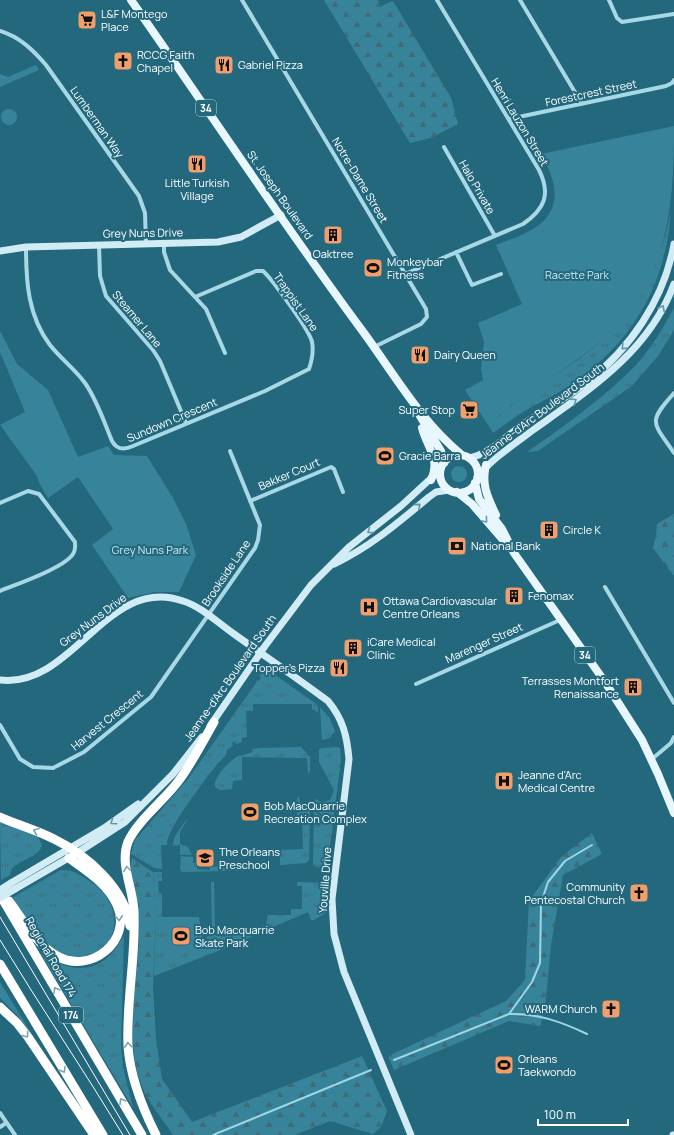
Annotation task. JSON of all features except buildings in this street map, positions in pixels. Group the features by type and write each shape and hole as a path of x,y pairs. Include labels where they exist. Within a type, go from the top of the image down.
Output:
{"highway":[{"path":"156,1135 140,1100 128,1048 128,1014 133,949 134,908 125,860 128,841 180,780 214,722"},
{"path":"0,817 53,838 101,873 119,894 128,915 133,949"},
{"path":"0,889 33,933 49,951 68,961 97,958 110,948 115,940 120,924 119,910 112,896 105,887 72,853"},
{"name":"Regional Road 174","path":"0,895 142,1135"},
{"path":"0,965 103,1135"},
{"path":"0,1007 17,1023 28,1037 94,1135"}],"main road":[{"name":"St. Joseph Boulevard","path":"131,0 413,402 438,432 465,457"},
{"name":"Grey Nuns Drive","path":"0,251 26,247 227,241 241,237 281,215"},
{"name":"Jeanne-d'Arc Boulevard South","path":"465,457 477,456 488,451 512,432 586,383 624,348 652,308 662,286 674,249"},
{"name":"Jeanne-d'Arc Boulevard South","path":"476,480 486,466 594,386 633,352 649,331 674,284"},
{"name":"St. Joseph Boulevard","path":"413,402 420,417 441,451 442,466"},
{"path":"420,417 435,462 435,469 431,480"},
{"path":"442,466 452,456 465,457"},
{"name":"34","path":"465,457 476,466 476,480 479,499 502,529 514,553"},
{"name":"Jeanne-d'Arc Boulevard South","path":"0,898 13,886 72,853 146,800 173,774 214,722 301,597 348,547 431,480 442,466"},
{"name":"34","path":"442,466 442,481 453,491 472,504 514,553 605,682 642,740 652,759 674,814"},
{"path":"486,466 484,475 485,490 502,529"},
{"path":"453,491 468,490 476,480"},
{"name":"Jeanne-d'Arc Boulevard South","path":"329,566 354,554 371,543 436,492 453,491"},
{"name":"Grey Nuns Drive","path":"0,680 21,680 41,673 124,608 142,599 163,596 176,598 190,603 261,653"},
{"name":"Youville Drive","path":"261,653 328,701 340,717 342,723 349,759 332,900 334,934 344,972 411,1135"},
{"name":"Jeanne-d'Arc Boulevard South","path":"0,889 13,886"}],"street":[{"name":"Notre-Dame Street","path":"242,0 426,309 427,318 421,324 374,347"},
{"name":"Henri Lauzon Street","path":"405,274 523,224 533,217 540,208 544,196 543,178 437,0"},
{"path":"520,0 582,104"},
{"path":"608,0 617,18 622,22 674,14"},
{"name":"Lumberman Way","path":"0,31 16,38 28,46 46,65 139,196 145,213 146,244"},
{"name":"Forestcrest Street","path":"509,119 666,86 672,84 674,80"},
{"name":"Halo Private","path":"444,147 495,236"},
{"path":"164,243 164,252 170,270 206,309 226,353"},
{"name":"Steamer Lane","path":"99,245 100,276 106,296 153,350 160,361 186,424"},
{"name":"Sundown Crescent","path":"26,247 27,287 34,317 51,346 88,387 115,446 120,449 129,448 265,391 308,369"},
{"path":"456,252 472,286 501,274"},
{"name":"Trappist Lane","path":"195,297 256,271 265,272 310,335 313,358 308,369"},
{"path":"674,393 659,409 656,416 658,430 674,453"},
{"name":"Brookside Lane","path":"208,615 255,548 258,540 260,525 230,451"},
{"name":"Bakker Court","path":"250,501 331,467 334,469 343,492"},
{"path":"0,503 28,491 39,494 75,542 75,548 72,556 57,567 0,592"},
{"path":"605,587 674,702"},
{"name":"Harvest Crescent","path":"0,725 20,759 25,763 40,768 59,766 84,752 151,697 208,615"},
{"name":"Marenger Street","path":"416,684 560,620"},
{"path":"652,759 671,743 674,738"},
{"path":"0,1113 15,1135"},
{"path":"0,1127 6,1123"}],"green space":[{"path":"324,0 378,0 381,6 393,1 451,98 458,124 431,138 410,143"},
{"path":"36,65 39,70 0,87 0,74 8,77"},
{"path":"9,109 15,111 17,117 15,123 9,125 3,123 1,117 3,111"},
{"name":"Racette Park","path":"674,126 672,192 667,223 660,252 649,280 634,306 613,330 586,353 511,405 488,425 465,390 483,380 481,369 484,342 478,323 522,304 496,245 520,236 533,229 550,213 554,204 555,194 551,174 541,154"},
{"path":"671,210 668,238 662,263 642,310 628,331 612,350 592,368 565,388 524,412 493,433 488,425 520,398 579,359 597,345 627,312 640,294 651,274 666,232"},
{"path":"674,308 674,330 658,356 632,386 538,451 527,452 583,411 623,378 646,353"},
{"name":"Grey Nuns Park","path":"0,331 17,364 48,390 78,457 108,446 114,455 147,456 173,498 186,524 196,555 179,592 155,592 128,598 92,545 113,529 78,477 48,498 40,485 37,476 0,425 25,412 0,352"},
{"path":"456,466 462,466 467,471 465,480 462,482 456,482 451,477 451,471"},
{"path":"674,514 674,576 653,548 657,524"},
{"path":"263,671 271,672 315,703 318,706 318,713 315,710 312,710 312,704 253,704 253,711 246,711 247,737 242,738 242,742 236,744 235,741 232,743 233,746 227,750 225,756 217,764 179,816 168,838 167,845 161,845 162,869 154,868 131,854 135,840 188,779 257,680 259,681 261,678 259,676"},
{"path":"320,707 329,717 335,731 330,738 322,740"},
{"path":"301,747 310,757 310,771 308,774 307,758 242,757 242,780 233,781 232,789 220,790 215,787 215,782 222,770 228,763 239,755 253,752 252,749 259,748"},
{"path":"321,748 340,748 341,760 333,822 315,810 315,799 322,802 330,800 334,790 319,762 319,750"},
{"path":"299,797 300,803 310,810 310,820 295,820 297,818 297,798"},
{"path":"314,811 333,825 327,866 320,868 314,866 313,864"},
{"path":"189,817 180,832 180,844 188,847 192,855 180,855 180,845 173,846 173,842 179,830"},
{"path":"0,821 38,837 42,845 36,854 20,862 15,866 10,875 1,880"},
{"path":"302,822 310,822 309,860 306,863 280,865 280,850 303,849"},
{"path":"592,833 602,854 563,875 551,945 545,1008 540,1026 509,1021 394,1070 388,1056 506,1001 525,980 529,901 561,857"},
{"path":"181,856 193,857 193,863 196,863 197,869 210,870 210,867 269,866 269,870 182,872 180,869"},
{"path":"132,858 153,872 156,917 153,986 156,1040 162,1079 192,1122 362,1056 387,1111 381,1127 373,1134 330,1121 295,1135 173,1135 144,1092 136,1066 133,1046 133,1005 139,943 139,923 131,870"},
{"path":"61,870 81,875 91,882 105,895 113,910 114,925 111,938 103,949 91,956 76,958 59,953 49,948 43,943 24,917 13,897"},
{"path":"153,872 162,872 162,881 158,881 159,893 162,893 162,917 199,917 204,949 207,947 207,936 212,935 211,882 214,882 215,935 225,937 226,931 254,932 254,927 266,925 268,915 291,915 291,909 302,909 302,886 297,886 297,882 325,883 325,888 328,889 327,912 314,920 311,920 308,912 213,953 154,976 156,917"},
{"name":"Bob Macquarrie Skate Park","path":"168,917 171,917 172,923 189,923 192,928 200,925 201,932 194,934 198,949 189,952 180,945 175,952 165,950 163,945 164,942 171,939 161,931 164,923 168,922"},
{"path":"124,936 121,1046 123,1067 133,1108 40,952 64,965 82,968 90,967 99,964 107,958 114,951"},
{"path":"0,982 33,1036 16,1014 0,998"}],"waterway":[{"path":"394,1060 509,1014 532,982 540,963 541,903 548,882 565,861 592,845"},
{"path":"509,1014 529,1015 549,1019 587,1034"},
{"path":"213,1135 371,1070"}],"tram line":[{"path":"0,917 130,1135"},
{"path":"0,940 123,1135"}],"place":[{"name":"L&F Montego Place","path":"87,20"},
{"name":"RCCG Faith Chapel","path":"123,61"},
{"name":"Gabriel Pizza","path":"224,65"},
{"name":"Little Turkish Village","path":"197,164"},
{"name":"Oaktree","path":"333,235"},
{"name":"Monkeybar Fitness","path":"373,268"},
{"name":"Dairy Queen","path":"420,355"},
{"name":"Super Stop","path":"469,410"},
{"name":"Gracie Barra","path":"385,456"},
{"name":"Circle K","path":"549,530"},
{"name":"National Bank","path":"457,546"},
{"name":"Fenomax","path":"514,596"},
{"name":"Ottawa Cardiovascular Centre Orleans","path":"369,607"},
{"name":"iCare Medical Clinic","path":"353,648"},
{"name":"Topper's Pizza","path":"339,668"},
{"name":"Terrasses Montfort Renaissance","path":"633,687"},
{"name":"Jeanne d'Arc Medical Centre","path":"504,781"},
{"name":"Bob MacQuarrie Recreation Complex","path":"250,812"},
{"name":"The Orleans Preschool","path":"205,858"},
{"name":"Community Pentecostal Church","path":"639,893"},
{"name":"Bob Macquarrie Skate Park","path":"181,936"},
{"name":"WARM Church","path":"611,1009"},
{"name":"Orleans Taekwondo","path":"504,1065"}]}
